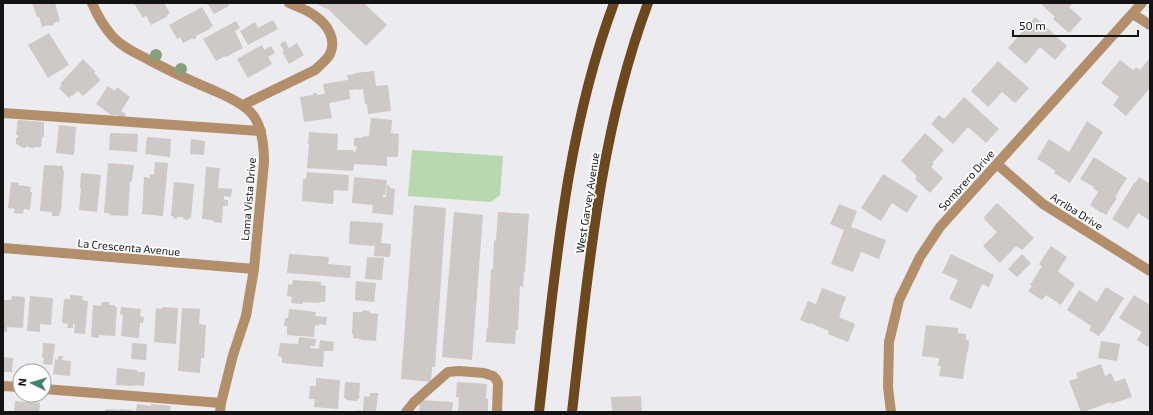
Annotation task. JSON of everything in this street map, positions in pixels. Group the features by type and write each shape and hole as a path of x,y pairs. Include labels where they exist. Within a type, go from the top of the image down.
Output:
{"main road":[{"name":"West Garvey Avenue","path":"539,412 561,220 573,151 592,70 614,3"},
{"name":"West Garvey Avenue","path":"572,412 593,232 603,167 625,74 648,3"}],"street":[{"name":"Loma Vista Drive","path":"92,3 97,14 113,37 131,51 172,72 229,97 243,106 255,117 261,131 264,146 264,162 254,269 246,316 233,355 221,408"},
{"path":"243,106 315,70 323,63 330,53 332,44 331,33 325,24 315,15 289,3"},
{"name":"Sombrero Drive","path":"891,412 888,387 889,342 899,300 920,257 940,227 1142,3"},
{"path":"1133,14 1150,26"},
{"path":"3,113 261,131"},
{"name":"Arriba Drive","path":"997,164 1043,204 1150,271"},
{"name":"La Crescenta Avenue","path":"3,248 254,269"},
{"path":"406,412 414,402 448,372 459,371 484,373 493,376 496,379 498,383 497,412"},
{"path":"52,390 221,408"}],"green space":[{"path":"412,150 503,156 500,195 491,202 408,196"}],"building":[{"path":"32,3 55,3 60,21 54,23 54,25 42,27"},
{"path":"134,3 164,3 170,13 167,15 168,16 151,25 146,16 143,18"},
{"path":"207,3 227,3 229,6 214,14"},
{"path":"315,3 364,3 387,25 366,46 329,10"},
{"path":"1040,3 1071,3 1072,4 1069,7 1082,19 1069,33 1053,19 1055,17"},
{"path":"202,7 213,26 196,36 193,40 193,38 183,43 180,37 177,39 169,25"},
{"path":"1035,17 1067,46 1055,60 1040,47 1026,64 1008,48"},
{"path":"273,20 278,29 248,45 240,31 255,22 258,28"},
{"path":"236,21 240,28 235,31 243,48 216,61 203,39"},
{"path":"49,33 69,65 48,78 28,45"},
{"path":"285,41 289,48 297,43 304,55 289,64 282,52 284,51 280,44"},
{"path":"262,45 264,50 271,46 275,53 268,57 272,64 248,78 237,59"},
{"path":"1150,58 1150,88 1126,116 1113,105 1119,97 1101,83 1120,60 1133,70 1136,67 1140,70"},
{"path":"83,59 96,72 94,73 100,81 83,96 78,91 69,98 59,88 62,85 60,84"},
{"path":"998,61 1029,88 1015,103 1002,92 988,107 971,91"},
{"path":"374,71 376,86 388,85 391,111 368,114 363,89 349,90 350,99 329,103 332,118 304,122 300,97 313,95 313,93 317,93 317,95 325,94 323,84 348,80 347,75"},
{"path":"108,86 115,91 117,87 130,97 121,111 126,114 123,119 117,115 111,115 96,104"},
{"path":"964,97 999,129 986,143 968,127 953,144 931,124 939,115 944,119"},
{"path":"371,118 392,120 391,133 399,134 398,157 387,157 387,166 354,164 353,171 307,168 309,132 338,134 337,150 353,150 353,152 356,151 357,146 354,146 354,138 369,136"},
{"path":"18,120 44,122 44,137 42,137 41,147 30,148 26,146 26,148 20,147 21,146 16,144 16,138 18,138 18,135 16,135"},
{"path":"1087,121 1103,132 1070,183 1054,173 1056,171 1037,159 1049,139 1069,152"},
{"path":"59,125 76,127 74,155 56,153"},
{"path":"110,133 138,134 137,152 109,150"},
{"path":"925,133 944,150 932,163 934,164 931,167 943,178 930,193 915,179 917,176 901,161"},
{"path":"147,137 171,139 170,157 145,154"},
{"path":"191,139 205,141 204,155 190,154"},
{"path":"1094,157 1127,178 1106,215 1090,205 1098,192 1093,188 1094,187 1080,179"},
{"path":"155,162 168,163 163,216 142,214 144,177 150,178 150,174 154,175"},
{"path":"108,163 134,165 132,181 130,181 128,216 109,215 110,213 104,213"},
{"path":"44,165 63,166 64,171 61,212 59,216 52,216 52,212 40,211"},
{"path":"206,167 220,168 218,188 232,189 231,197 224,196 224,200 228,200 228,206 223,206 222,223 202,219"},
{"path":"307,172 349,175 348,191 334,190 333,204 302,201 303,179 306,179"},
{"path":"81,173 101,175 97,212 79,210"},
{"path":"883,174 918,196 907,213 892,203 881,221 861,208"},
{"path":"354,177 387,180 385,195 383,195 383,197 386,197 387,185 390,186 390,188 395,189 393,215 372,213 373,205 352,203"},
{"path":"1139,177 1150,184 1150,221 1138,213 1128,229 1112,219"},
{"path":"11,182 19,183 18,185 31,187 30,192 32,192 30,210 24,209 23,214 14,213 15,209 8,208"},
{"path":"174,182 194,184 191,218 189,218 189,220 183,219 184,217 177,217 177,219 171,216"},
{"path":"997,203 1034,238 1022,250 1016,246 1000,263 983,246 997,232 984,219 984,217"},
{"path":"839,204 857,211 851,227 886,240 879,259 861,252 853,272 831,264 844,230 830,224"},
{"path":"414,205 446,208 435,367 432,367 431,382 401,379"},
{"path":"454,212 483,215 472,360 442,357"},
{"path":"498,212 529,214 525,272 523,287 520,286 518,330 516,330 515,344 486,342 491,269 493,269 494,240 496,241"},
{"path":"350,221 383,223 381,243 391,244 390,257 374,256 375,243 374,246 349,244"},
{"path":"1051,246 1067,257 1058,271 1075,284 1061,305 1046,295 1042,300 1028,291 1042,266 1039,264"},
{"path":"289,254 329,257 328,264 351,266 350,278 287,273"},
{"path":"951,254 994,275 989,287 982,284 971,309 949,299 958,280 942,273"},
{"path":"1022,254 1031,263 1017,277 1008,269"},
{"path":"367,257 384,258 382,280 365,279"},
{"path":"293,280 321,282 321,285 326,286 325,302 303,302 302,304 291,303 292,297 287,296 288,284 292,285"},
{"path":"356,281 376,283 374,302 355,300"},
{"path":"1106,287 1124,298 1099,336 1089,330 1091,326 1067,310 1079,290 1097,302"},
{"path":"822,288 846,297 839,317 855,324 848,342 828,334 829,331 800,320 808,301 816,304"},
{"path":"70,295 83,296 82,300 88,301 85,334 74,333 75,324 73,324 73,328 67,328 68,324 62,323 64,299 70,299"},
{"path":"1134,295 1150,305 1148,308 1150,309 1150,344 1148,347 1137,340 1142,332 1119,318"},
{"path":"12,296 25,297 23,328 7,327 7,332 3,332 3,300 11,300"},
{"path":"30,296 53,298 51,325 40,324 40,332 27,331"},
{"path":"102,302 109,302 109,305 115,305 115,307 117,307 115,336 99,335 99,338 91,337 93,305 101,306"},
{"path":"121,307 141,309 140,316 144,317 143,323 140,323 139,338 121,336 123,315 120,314"},
{"path":"162,307 178,308 176,344 154,342 156,308 162,309"},
{"path":"182,308 200,309 199,324 206,325 204,358 201,358 200,373 178,371"},
{"path":"289,309 316,312 315,316 327,317 326,325 315,325 314,337 287,335 287,326 284,326 285,318 288,318"},
{"path":"363,310 378,314 376,341 353,338 353,312 362,312"},
{"path":"926,325 958,328 958,333 966,334 966,340 969,341 963,379 939,376 941,366 938,366 939,358 922,356"},
{"path":"299,337 316,339 315,346 310,346 310,348 319,349 320,340 334,342 333,351 324,351 323,367 282,363 282,357 278,356 280,343 298,344"},
{"path":"1101,341 1120,344 1117,361 1098,358"},
{"path":"43,343 55,344 52,365 52,363 43,363 44,358 42,358"},
{"path":"132,343 147,344 146,360 131,359"},
{"path":"58,356 63,356 62,360 71,361 70,376 53,374 55,359 58,360"},
{"path":"3,357 13,358 12,372 3,372"},
{"path":"1101,364 1105,376 1111,373 1115,382 1125,378 1132,397 1081,412 1069,381 1078,378 1076,373"},
{"path":"117,368 145,372 144,386 116,385"},
{"path":"316,378 340,380 338,409 314,407 315,399 309,399 310,386 316,386"},
{"path":"345,382 360,383 359,399 357,399 357,401 346,400 346,398 344,398"},
{"path":"457,382 487,384 486,399 488,399 488,412 458,412 459,397 456,397"},
{"path":"370,393 378,393 376,412 357,412 357,410 363,411 364,396 369,397"},
{"path":"641,396 642,412 612,412 611,397"},
{"path":"420,400 453,402 452,412 419,412"},
{"path":"15,403 40,403 39,412 14,412"},
{"path":"137,404 171,406 170,412 136,412"},
{"path":"106,409 132,410 132,412 105,412"}]}
